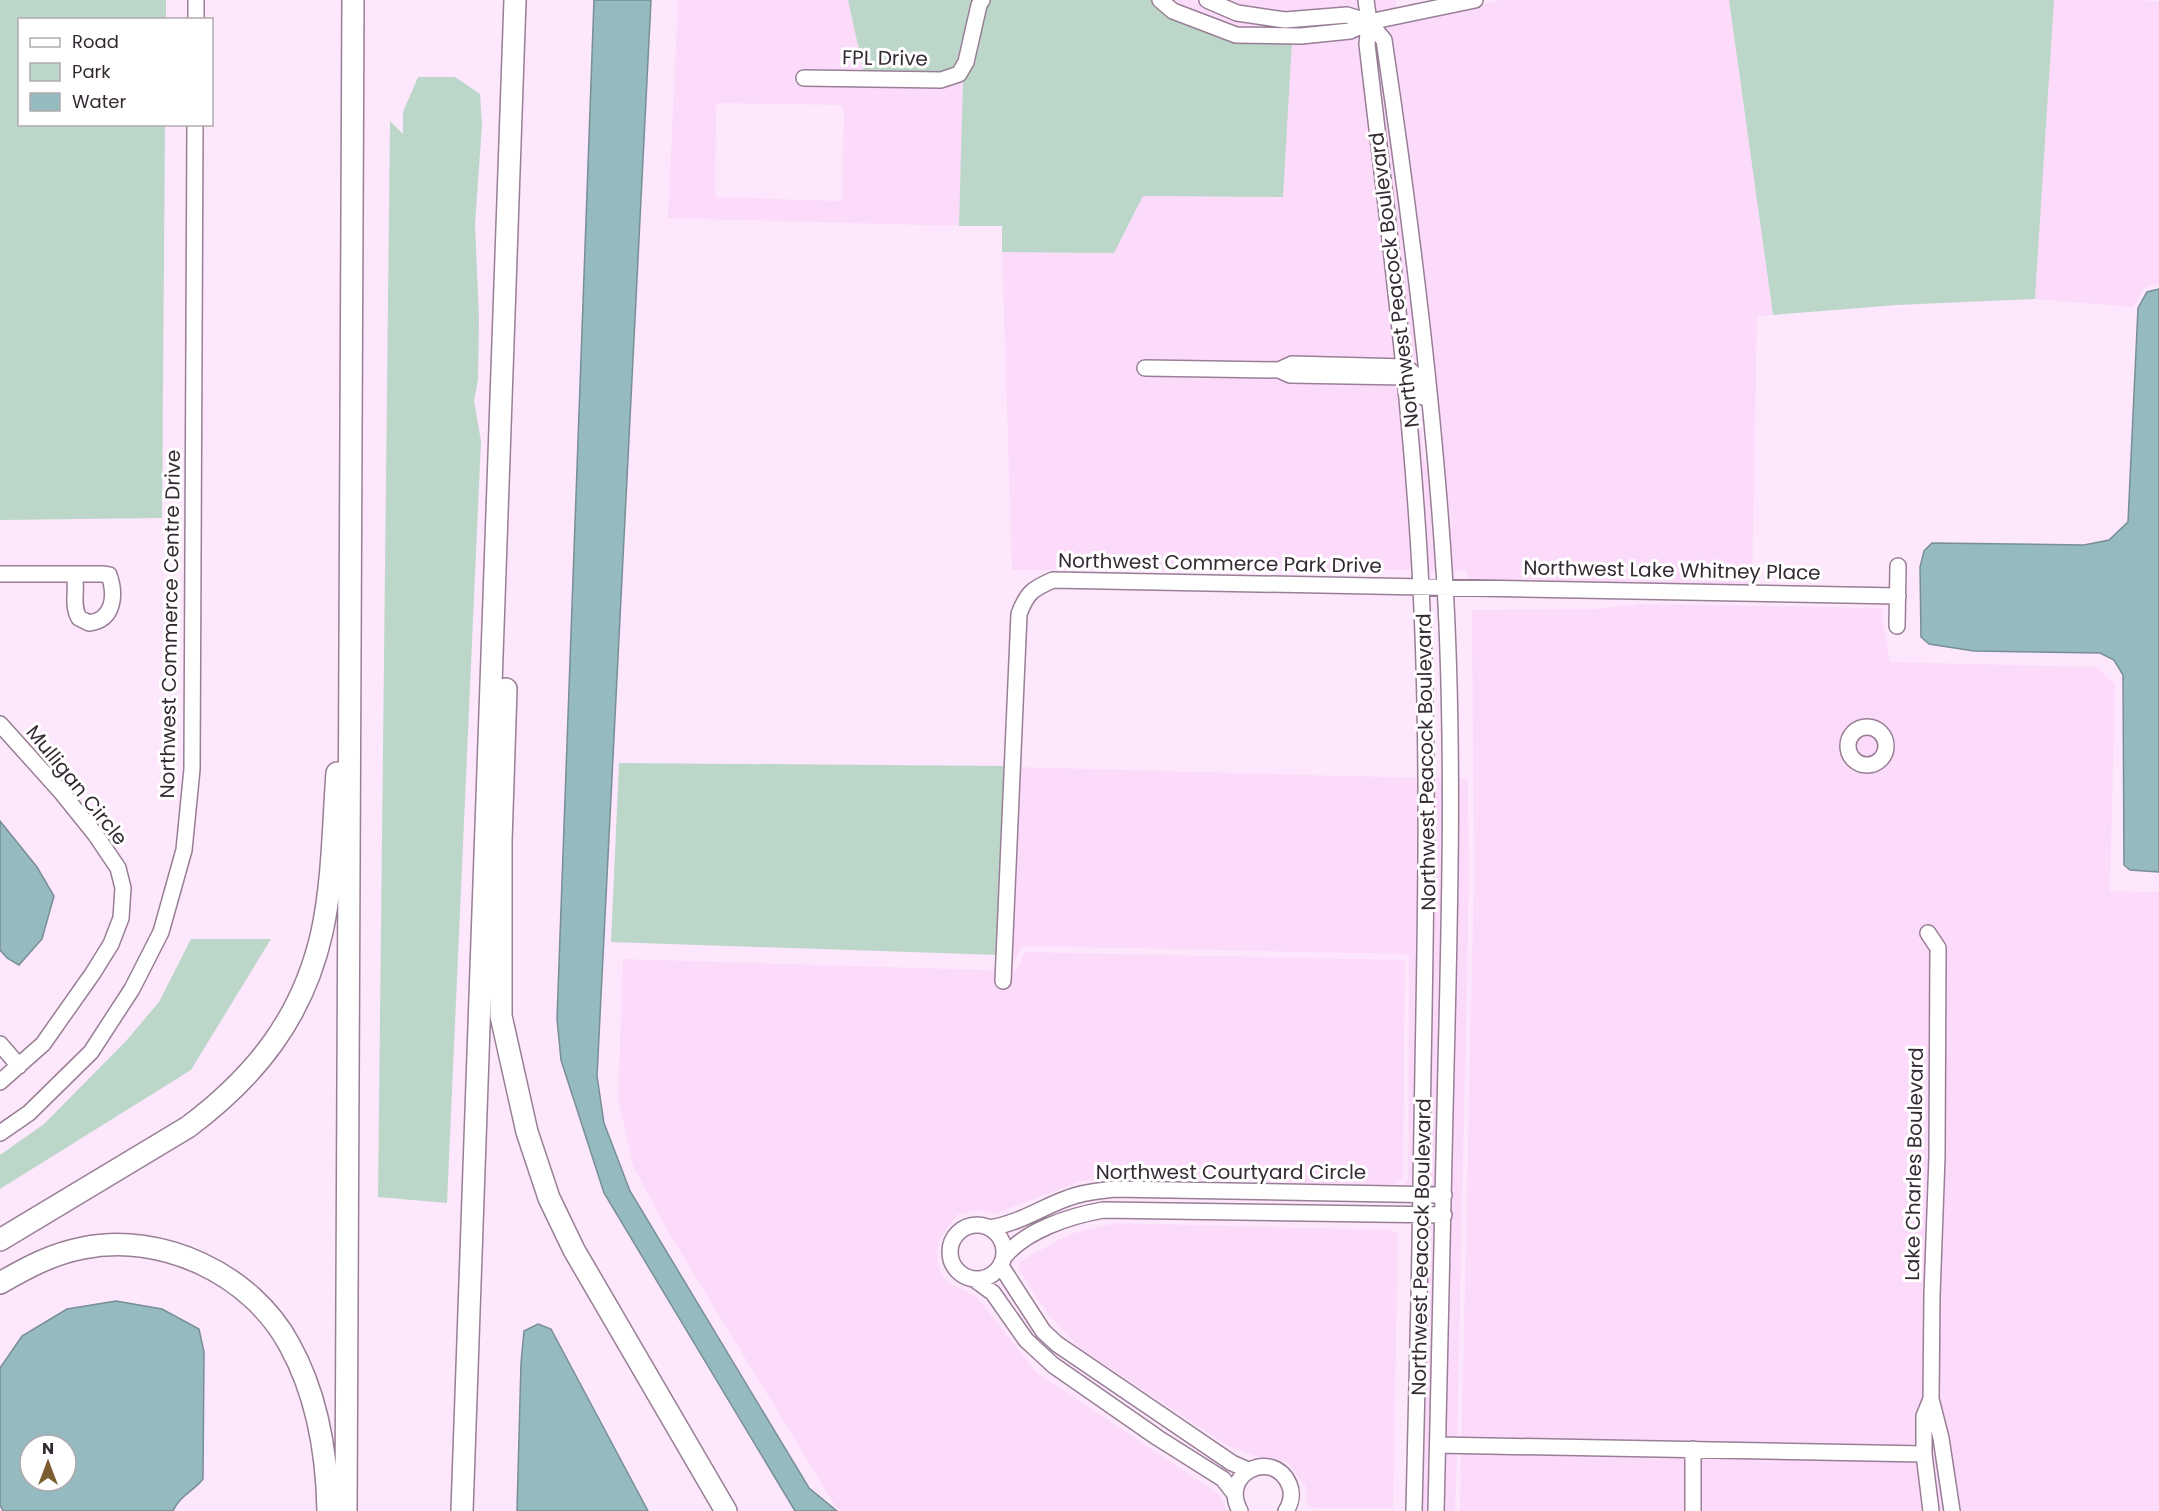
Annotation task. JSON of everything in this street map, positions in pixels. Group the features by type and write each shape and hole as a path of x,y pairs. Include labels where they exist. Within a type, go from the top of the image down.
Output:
{"highway":[{"path":"346,1511 353,0"},
{"path":"462,1511 515,0"},
{"path":"495,590 507,665 501,842 501,1016 524,1121 549,1198 574,1250 726,1511"},
{"path":"0,1240 188,1127 213,1108 263,1059 286,1023 309,974 328,898 339,748 350,675"},
{"path":"0,1283 41,1260 85,1247 124,1245 164,1250 206,1266 239,1286 268,1313 284,1336 308,1387 328,1474 328,1511"}],"street":[{"path":"196,0 196,18"},
{"name":"FPL Drive","path":"804,78 942,80 959,74 966,62 982,0"},
{"path":"1160,0 1173,11 1236,34 1301,36 1350,31 1369,22 1475,0"},
{"path":"1207,0 1237,14 1285,20 1347,15 1369,22"},
{"name":"Northwest Peacock Boulevard","path":"1366,0 1369,22 1366,41 1405,372 1421,587 1427,766 1421,1214 1414,1511"},
{"name":"Northwest Peacock Boulevard","path":"1369,22 1384,37 1406,187 1429,373 1445,587 1450,811 1444,1215 1436,1511"},
{"name":"Northwest Commerce Centre Drive","path":"0,1133 28,1113 91,1052 132,989 161,932 184,850 192,769 195,126"},
{"path":"1145,368 1280,370 1292,364 1416,374 1421,384 1428,458 1437,477"},
{"path":"1897,626 1898,566"},
{"path":"0,574 74,574"},
{"name":"Northwest Commerce Park Drive","path":"1003,981 1018,614 1026,597 1037,587 1053,580 1070,579 1445,587"},
{"name":"Northwest Lake Whitney Place","path":"1445,587 1898,596"},
{"name":"Mulligan Circle","path":"0,724 62,793 95,834 117,868 123,888 122,918 111,944 93,974 43,1044 0,1082"},
{"name":"Lake Charles Boulevard","path":"1928,933 1938,948 1937,1157 1931,1399"},
{"path":"0,1044 19,1066"},
{"name":"Northwest Courtyard Circle","path":"990,1228 1009,1225 1068,1198 1089,1192 1114,1189 1444,1195"},
{"path":"1285,1211 1286,1191"},
{"name":"Northwest Courtyard Circle","path":"1002,1261 1013,1246 1057,1222 1080,1214 1103,1210 1444,1215"},
{"path":"974,1279 992,1275 1002,1261 1004,1247 1000,1238 990,1228 979,1226 965,1228 953,1240 951,1249 954,1265 960,1273 974,1279 993,1293 1022,1335 1053,1365 1223,1479 1234,1493 1240,1511"},
{"path":"1002,1261 1043,1331 1057,1344 1234,1464 1248,1470"},
{"path":"1118,1410 1128,1393"},
{"path":"1931,1399 1924,1416 1924,1454 1931,1511"},
{"path":"1931,1399 1941,1438 1952,1511"},
{"path":"1438,1445 1924,1454"},
{"path":"1692,1511 1694,1449"},
{"path":"1234,1493 1240,1478 1248,1470 1264,1466 1273,1468 1281,1473 1291,1488 1292,1509"}],"shaded area":[{"path":"678,0 848,0 864,73 799,72 799,83 941,86 964,79 959,226 668,218","holes":["718,103 841,105 844,110 842,198 838,201 716,197 716,108"]},
{"path":"1169,0 1193,0 1237,19 1347,20 1354,23 1300,30 1237,29 1175,6"},
{"path":"1221,0 1361,0 1363,14 1285,14 1239,8"},
{"path":"1371,0 1395,0 1398,11 1374,16"},
{"path":"1502,0 1729,0 1773,315 1757,316 1752,587 1468,582 1467,571 1449,571 1380,26"},
{"path":"2054,0 2159,2 2159,283 2144,288 2133,307 2035,299"},
{"path":"1363,31 1399,361 1276,376 1401,383 1415,570 1012,570 1002,252 1114,253 1143,196 1282,197 1292,41"},
{"path":"1379,40 1424,378 1410,363 1371,41"},
{"path":"1412,378 1419,401 1423,458 1432,478 1439,571 1425,570"},
{"path":"1639,604 1881,608 1890,662 2097,667 2115,684 2110,891 2159,892 2159,1511 1460,1511 1474,878 1472,610 1594,609"},
{"path":"1016,767 1422,778 1416,1189 1398,1189 1408,1178 1409,956 1406,954 1025,946 1021,948 1013,965 1009,965"},
{"path":"1432,778 1445,778 1439,1190 1426,1189"},
{"path":"1455,778 1468,779 1469,878 1457,1439 1443,1439"},
{"path":"1025,952 1405,960 1403,1178 1393,1186 1134,1178 1081,1181 994,1214 977,1210 957,1215 939,1240 937,1259 940,1271 948,1283 976,1296 1036,1372 1220,1495 1226,1511 843,1511 836,1507 664,1225 633,1165 618,1099 623,959 1016,971"},
{"path":"1426,1220 1438,1220 1431,1511 1419,1511"},
{"path":"1116,1223 1390,1230 1398,1234 1393,1508 1314,1508 1307,1504 1306,1487 1287,1462 1255,1456 1228,1446 1080,1348 1048,1314 1019,1270 1019,1262 1070,1234"},
{"path":"1443,1450 1457,1451 1455,1511 1441,1511"}],"green space":[{"path":"0,0 166,0 166,18 18,18 18,126 165,126 162,518 0,520"},
{"path":"848,0 976,0 965,46 956,68 939,74 913,75 864,73"},
{"path":"989,0 1152,0 1171,17 1292,41 1283,197 1143,196 1114,253 1002,252 1002,226 959,226 963,79 983,8"},
{"path":"1729,0 2054,0 2035,299 1897,305 1773,315"},
{"path":"418,77 455,77 480,94 482,125 475,224 479,319 478,380 474,401 481,441 447,1203 378,1197 390,121 403,134 403,112"},
{"path":"619,763 1004,766 999,955 611,942"},
{"path":"191,939 271,939 191,1070 0,1189 0,1155 44,1124 126,1041 159,1002"}],"water":[{"path":"594,0 651,0 597,1076 604,1123 630,1191 809,1488 837,1511 795,1511 604,1193 561,1060 557,1019"},
{"path":"2159,289 2159,872 2130,870 2124,865 2123,675 2114,660 2100,653 1974,651 1929,644 1921,637 1920,567 1924,551 1932,543 2084,545 2109,540 2128,522 2138,308 2147,292"},
{"path":"0,821 37,867 54,896 42,939 19,965 7,958 0,950"},
{"path":"116,1301 162,1309 199,1329 204,1352 203,1479 179,1501 173,1511 3,1511 0,1505 0,1368 22,1336 67,1309"},
{"path":"538,1324 551,1329 648,1511 517,1511 524,1331"}]}
